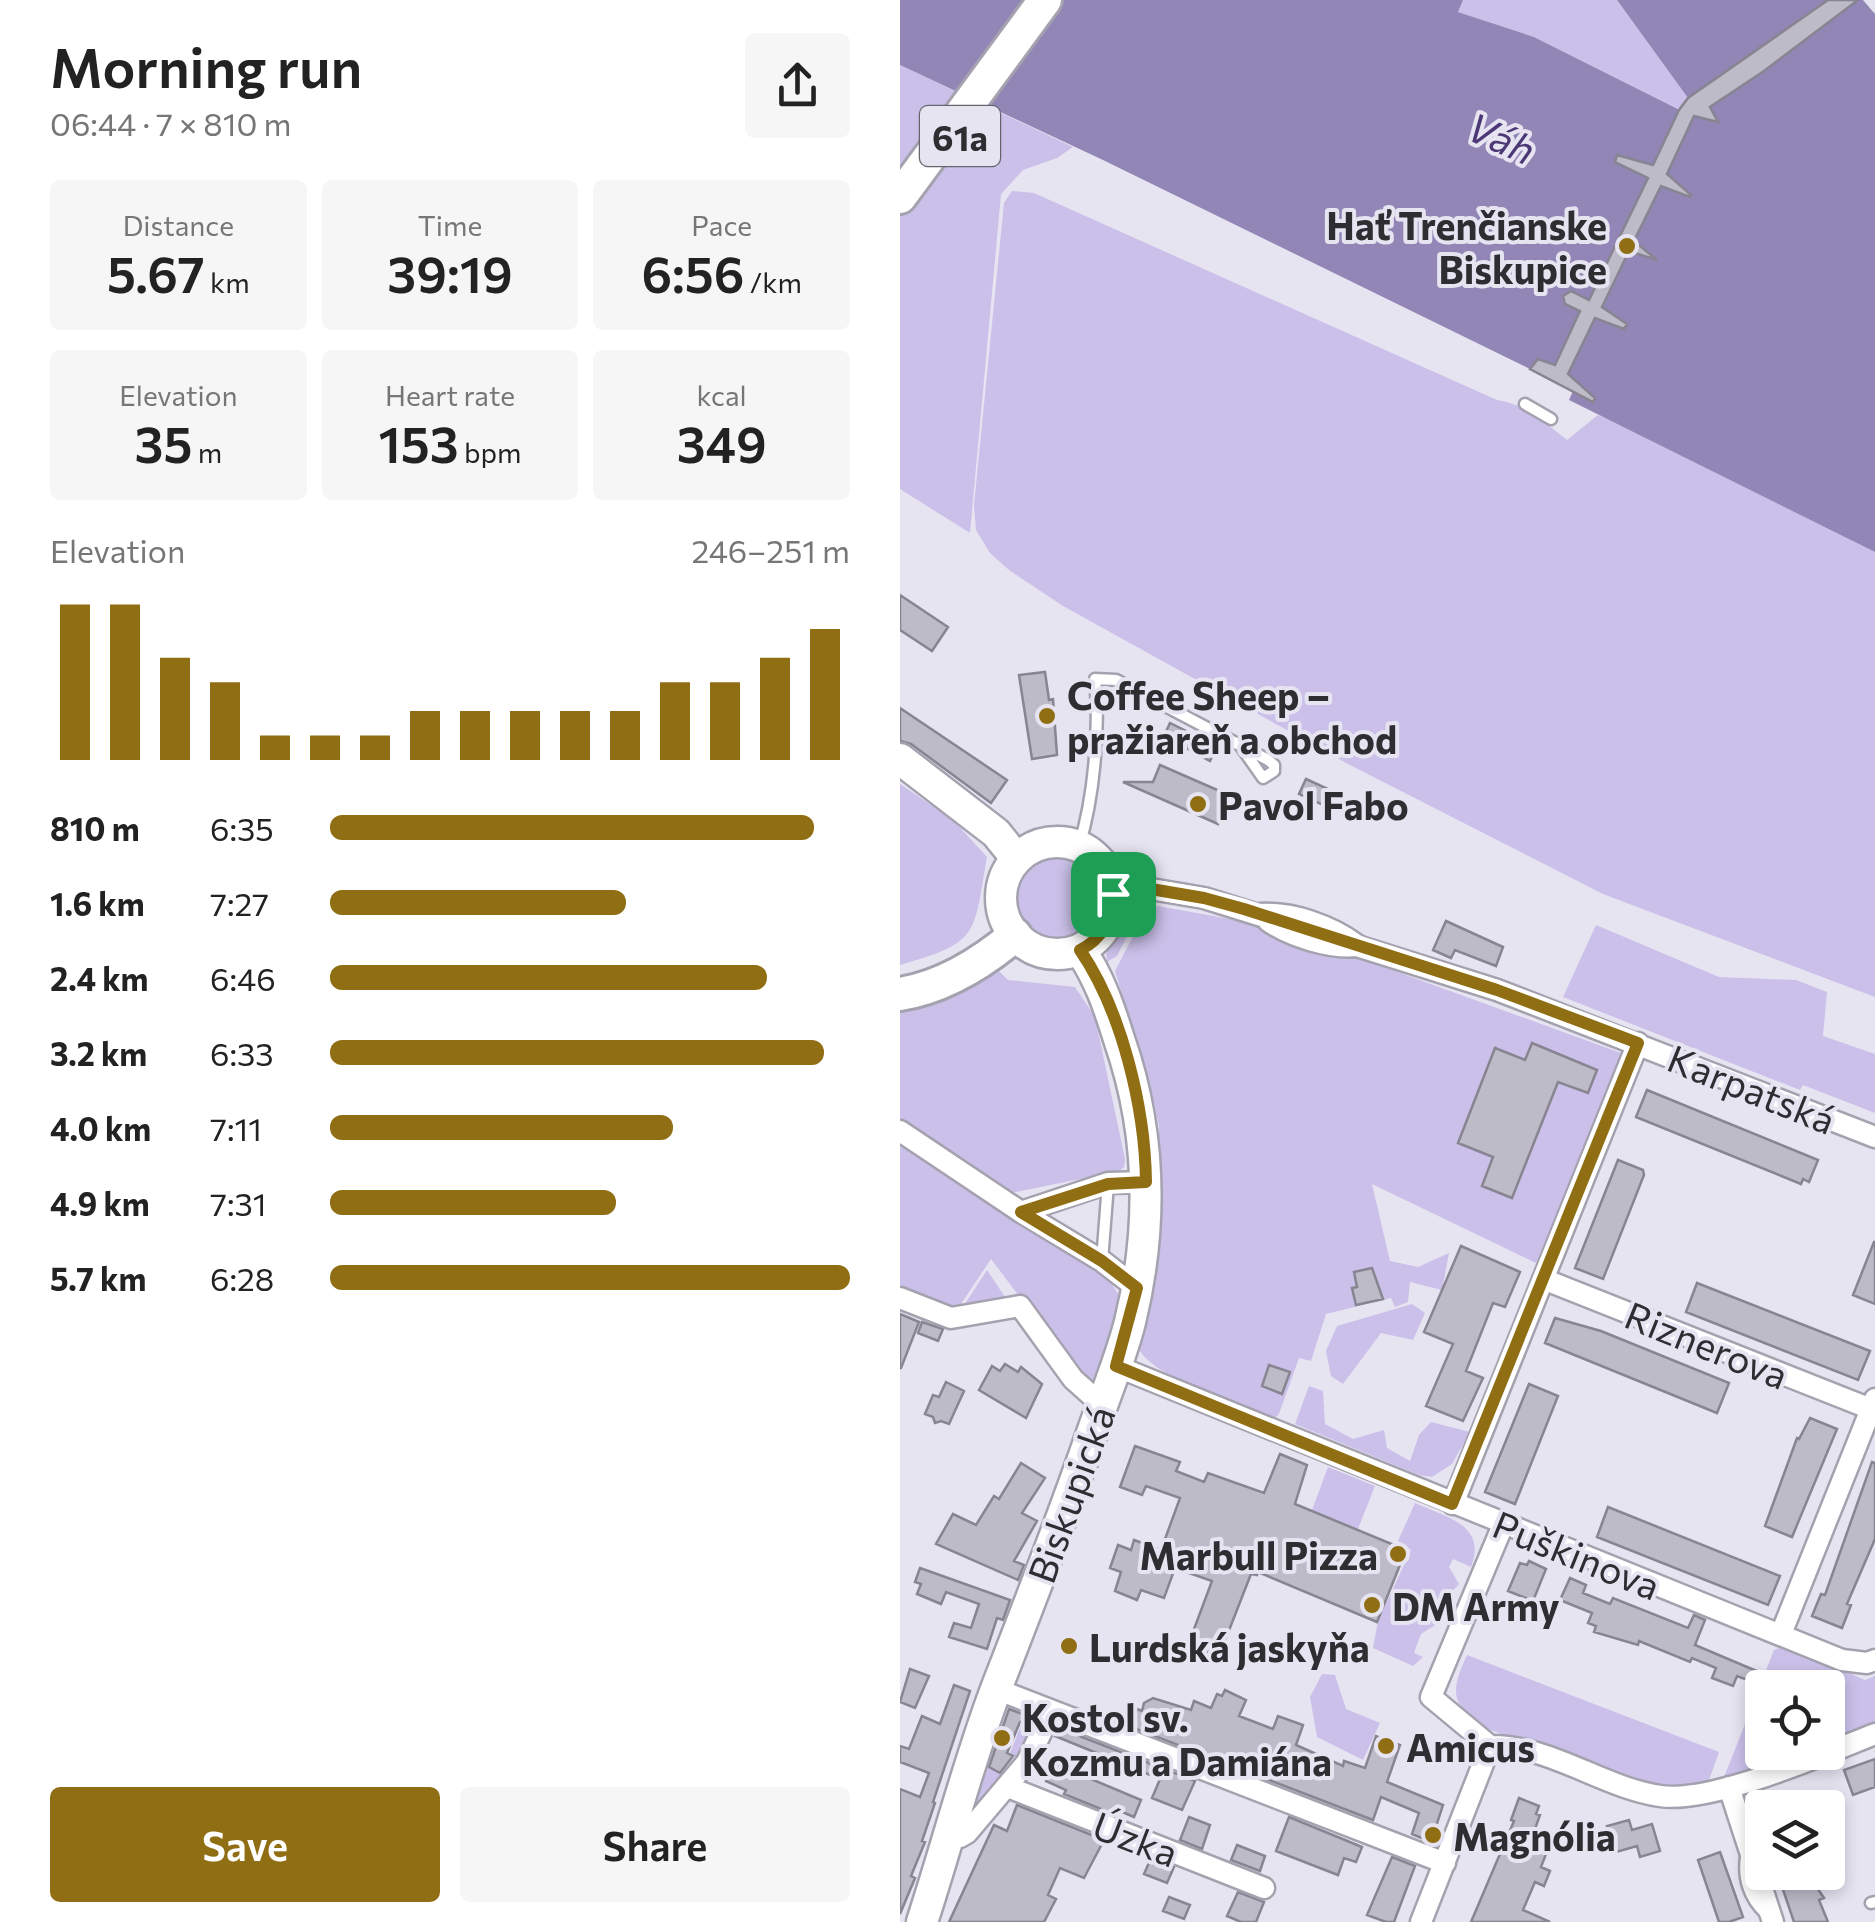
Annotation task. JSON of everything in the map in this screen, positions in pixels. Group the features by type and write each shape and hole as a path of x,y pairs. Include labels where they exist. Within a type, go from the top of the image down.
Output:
{"main road":[{"name":"61a","path":"900,197 1045,0"},
{"name":"61a","path":"900,221 950,154 1012,45"},
{"path":"900,994 939,984 976,965 1015,934"}],"street":[{"path":"900,759 996,833 1017,859"},
{"path":"1046,843 1079,846 1105,868 1113,894 1112,914 1103,932 1080,950 1049,954 1015,934 1004,915 1002,895 1006,876 1017,859 1046,843"},
{"name":"Karpatská","path":"1113,894 1145,888 1244,909 1497,990 1875,1137"},
{"name":"Biskupická","path":"922,1922 996,1688 1060,1527 1116,1366 1137,1288 1145,1231 1144,1134 1127,1062 1095,972 1080,950"},
{"path":"1452,1504 1638,1043"},
{"path":"900,1130 1102,1261 1137,1288"},
{"path":"1021,1212 1108,1184 1146,1182"},
{"name":"Riznerova","path":"1543,1279 1739,1357 1873,1404"},
{"path":"900,1298 952,1318 1020,1306 1073,1379 1102,1405"},
{"name":"Puškinova","path":"1116,1366 1842,1660 1875,1660"},
{"path":"1781,1634 1873,1404"},
{"path":"1503,1525 1431,1697 1490,1746 1518,1746 1660,1796 1684,1797 1729,1787 1875,1734"},
{"path":"996,1688 1444,1864"},
{"path":"950,1836 967,1833 1008,1787 1027,1762 1051,1712"},
{"path":"1421,1922 1490,1746"},
{"name":"Úzka","path":"1008,1787 1264,1888"},
{"path":"1729,1787 1772,1920"}],"lane":[{"path":"1525,404 1552,419"},
{"path":"1079,846 1088,818 1097,702 1095,679 1116,680 1242,748"},
{"path":"1102,1261 1108,1184"}],"shaded area":[{"path":"1463,0 1617,0 1688,98 1691,115 1534,37 1458,12"},
{"path":"900,65 1073,147 1057,158 1023,170 1001,194 970,533 900,489"},
{"path":"1012,191 1034,193 1517,406 1567,440 1598,415 1627,427 1875,552 1875,997 1603,894 1348,764 1063,606 990,553 976,530 974,505 1004,203"},
{"path":"900,784 953,820 987,857 979,904 969,932 946,949 900,965"},
{"path":"1058,852 1075,855 1090,865 1100,880 1100,914 1090,929 1075,939 1058,942 1041,939 1026,929 1016,914 1013,897 1016,880 1026,865 1041,855"},
{"path":"1143,904 1117,956 1107,962 1108,943 1115,927"},
{"path":"1158,906 1252,923 1303,948 1359,958 1621,1053 1561,1211 1536,1263 1372,1184 1390,1261 1418,1267 1449,1253 1442,1290 1410,1282 1408,1302 1395,1307 1391,1298 1326,1314 1311,1361 1299,1358 1275,1418 1180,1380 1148,1360 1139,1349 1158,1246 1159,1126 1115,971 1145,913"},
{"path":"1596,925 1719,977 1796,980 1827,992 1823,1036 1875,1054 1875,1113 1803,1085 1800,1090 1563,997"},
{"path":"997,969 1008,980 1075,987 1095,1017 1125,1159 1119,1171 1006,1194 900,1119 900,1012"},
{"path":"900,1144 1109,1280 1119,1295 1118,1310 1092,1393 991,1259 955,1313 900,1292"},
{"path":"987,1270 1009,1303 959,1313"},
{"path":"1412,1304 1425,1313 1413,1340 1381,1333 1343,1384 1331,1376 1326,1351 1337,1326"},
{"path":"1309,1386 1323,1391 1325,1424 1353,1439 1384,1430 1387,1448 1410,1461 1419,1435 1431,1422 1470,1432 1452,1464 1432,1477 1419,1475 1295,1424"},
{"path":"1328,1467 1375,1486 1358,1529 1312,1510"},
{"path":"1415,1503 1461,1525 1474,1541 1474,1553 1471,1567 1453,1559 1449,1567 1459,1584 1436,1609 1440,1622 1421,1634 1414,1653 1423,1657 1413,1666 1373,1648 1378,1621 1411,1550 1398,1541"},
{"path":"1786,1645 1842,1670 1766,1670 1774,1650"},
{"path":"1467,1655 1719,1752 1704,1794 1653,1794 1486,1728 1465,1712 1457,1697 1458,1679"},
{"path":"1845,1671 1865,1680 1875,1676 1875,1731 1845,1742"},
{"path":"1322,1674 1335,1675 1346,1709 1380,1723 1363,1760 1317,1737 1310,1697"},
{"path":"1028,1709 1037,1718 1010,1779 964,1833 982,1765 1006,1775 1015,1757 1010,1753 1022,1723 1031,1720"},
{"path":"1745,1724 1745,1770 1765,1770 1721,1785"}],"water":[{"name":"Váh","path":"900,0 1463,0 1458,12 1534,37 1690,115 1688,98 1617,0 1863,0 1875,14 1875,552 1569,400 1573,391 1530,369 900,65"}],"building":[{"path":"1828,0 1858,0 1710,107 1718,122 1694,116 1667,174 1691,195 1661,186 1634,241 1657,260 1629,251 1602,307 1627,324 1624,329 1595,318 1568,374 1595,398 1593,402 1530,369 1538,359 1555,365 1580,311 1565,304 1563,296 1571,291 1589,300 1648,178 1615,162 1617,155 1653,165 1688,98"},
{"path":"900,595 948,627 932,651 900,630"},
{"path":"1045,672 1049,700 1053,699 1057,755 1032,759 1019,675"},
{"path":"900,708 1007,780 991,803 911,744 900,741"},
{"path":"1170,723 1217,746 1210,761 1164,736"},
{"path":"1160,765 1231,796 1218,824 1123,782 1153,782"},
{"path":"1306,779 1339,794 1332,809 1299,794"},
{"path":"1446,921 1503,947 1496,966 1455,950 1451,958 1433,950"},
{"path":"1532,1043 1597,1070 1588,1093 1558,1082 1512,1198 1482,1186 1493,1157 1458,1143 1495,1048 1525,1060"},
{"path":"1647,1090 1818,1160 1809,1182 1803,1179 1801,1184 1636,1117"},
{"path":"1618,1160 1643,1170 1644,1175 1603,1279 1575,1268"},
{"path":"1875,1242 1875,1304 1853,1295"},
{"path":"1461,1246 1520,1272 1505,1307 1493,1303 1466,1371 1483,1378 1463,1421 1426,1406 1453,1344 1424,1332"},
{"path":"1372,1268 1383,1299 1356,1305 1354,1272"},
{"path":"1697,1283 1870,1351 1858,1380 1686,1312"},
{"path":"900,1314 919,1322 901,1368 900,1368"},
{"path":"1555,1318 1601,1331 1729,1383 1717,1413 1545,1343"},
{"path":"922,1322 943,1329 938,1341 918,1333"},
{"path":"1005,1364 1018,1372 1021,1367 1042,1384 1026,1418 979,1390 992,1366 1000,1371"},
{"path":"1269,1365 1290,1372 1282,1394 1262,1386"},
{"path":"946,1382 964,1391 949,1424 935,1423 933,1417 925,1414 933,1395 939,1397"},
{"path":"1529,1384 1558,1396 1515,1504 1485,1492"},
{"path":"1810,1418 1837,1429 1792,1537 1765,1526 1797,1438"},
{"path":"1135,1446 1180,1462 1176,1471 1204,1482 1208,1473 1264,1493 1280,1454 1307,1465 1295,1504 1406,1550 1377,1622 1258,1572 1251,1574 1219,1656 1187,1648 1212,1581 1175,1568 1164,1598 1141,1590 1137,1600 1115,1591 1121,1572 1110,1568 1118,1545 1131,1550 1134,1540 1161,1550 1180,1498 1146,1486 1142,1495 1120,1487"},
{"path":"1872,1462 1875,1539 1847,1604 1851,1605 1842,1628 1812,1616 1821,1594 1825,1595"},
{"path":"1021,1463 1045,1478 1022,1513 1037,1521 1014,1561 1024,1565 1018,1580 936,1544 953,1514 976,1525 994,1496 999,1499"},
{"path":"1608,1507 1780,1576 1768,1605 1597,1537"},
{"path":"1529,1561 1546,1569 1533,1601 1508,1591 1520,1563 1527,1565"},
{"path":"920,1568 1010,1600 1003,1620 997,1618 987,1649 949,1637 954,1623 971,1628 979,1604 946,1592 941,1604 917,1594 921,1584 915,1582"},
{"path":"1570,1578 1586,1585 1583,1593 1610,1604 1613,1598 1688,1628 1694,1615 1705,1620 1695,1645 1754,1670 1745,1670 1745,1679 1737,1676 1733,1686 1712,1678 1716,1668 1692,1658 1690,1662 1639,1641 1638,1645 1594,1632 1596,1626 1588,1623 1592,1613 1560,1600"},
{"path":"910,1669 929,1676 915,1708 900,1702"},
{"path":"954,1685 970,1691 933,1802 922,1841 925,1842 911,1876 915,1878 900,1914 900,1789 920,1797 929,1773 900,1762 900,1746 909,1749 922,1716 940,1724"},
{"path":"1225,1690 1246,1700 1239,1716 1273,1729 1278,1716 1303,1725 1296,1745 1343,1766 1344,1761 1365,1768 1376,1736 1400,1745 1387,1782 1443,1805 1431,1842 1412,1834 1419,1813 1381,1797 1373,1820 1131,1727 1137,1709 1142,1711 1144,1703 1153,1698 1191,1710 1194,1701 1211,1708 1217,1694 1222,1696"},
{"path":"1009,1709 1033,1718 1020,1722 1007,1753 1013,1756 1000,1773 989,1767"},
{"path":"1059,1728 1195,1781 1182,1810 1152,1798 1160,1779 1055,1736"},
{"path":"1875,1759 1875,1787 1853,1795 1845,1770"},
{"path":"1053,1763 1141,1800 1134,1817 1120,1811 1118,1816 1064,1794 1066,1790 1046,1781"},
{"path":"1519,1798 1539,1806 1536,1814 1540,1815 1529,1846 1546,1854 1541,1867 1550,1871 1544,1886 1535,1882 1523,1910 1550,1922 1471,1922 1514,1821 1511,1820"},
{"path":"1017,1805 1104,1840 1084,1878 1060,1868 1048,1895 1056,1899 1044,1922 949,1922 994,1825 1007,1831"},
{"path":"1189,1817 1210,1825 1202,1849 1180,1840"},
{"path":"1289,1817 1362,1847 1356,1862 1344,1858 1338,1875 1276,1851"},
{"path":"1629,1820 1632,1830 1652,1824 1660,1851 1640,1857 1637,1846 1616,1852 1607,1826"},
{"path":"1237,1845 1265,1856 1260,1871 1231,1860"},
{"path":"1720,1852 1743,1917 1729,1922 1719,1922 1698,1860"},
{"path":"1392,1857 1415,1866 1394,1922 1386,1922 1367,1915"},
{"path":"1151,1858 1174,1867 1167,1883 1144,1874"},
{"path":"1783,1890 1818,1890 1824,1898 1819,1900 1828,1922 1794,1922"},
{"path":"1238,1892 1264,1902 1256,1922 1241,1922 1227,1916"},
{"path":"1169,1897 1190,1905 1184,1919 1163,1911"}],"place":[{"name":"Hať Trenčianske Biskupice","path":"1627,246"},
{"name":"Coffee Sheep – pražiareň a obchod","path":"1047,716"},
{"name":"Pavol Fabo","path":"1198,804"},
{"name":"Marbull Pizza","path":"1398,1554"},
{"name":"DM Army","path":"1372,1605"},
{"name":"Lurdská jaskyňa","path":"1069,1646"},
{"name":"Kostol sv. Kozmu a Damiána","path":"1002,1738"},
{"name":"Amicus","path":"1386,1746"},
{"name":"Magnólia","path":"1433,1835"}],"route":[{"path":"1145,888 1244,909 1497,990 1638,1043 1452,1504 1116,1366 1137,1288 1102,1261 1021,1212 1108,1184 1146,1182 1138,1100 1095,972 1080,950 1103,932 1112,914 1113,894 1145,888"}]}
